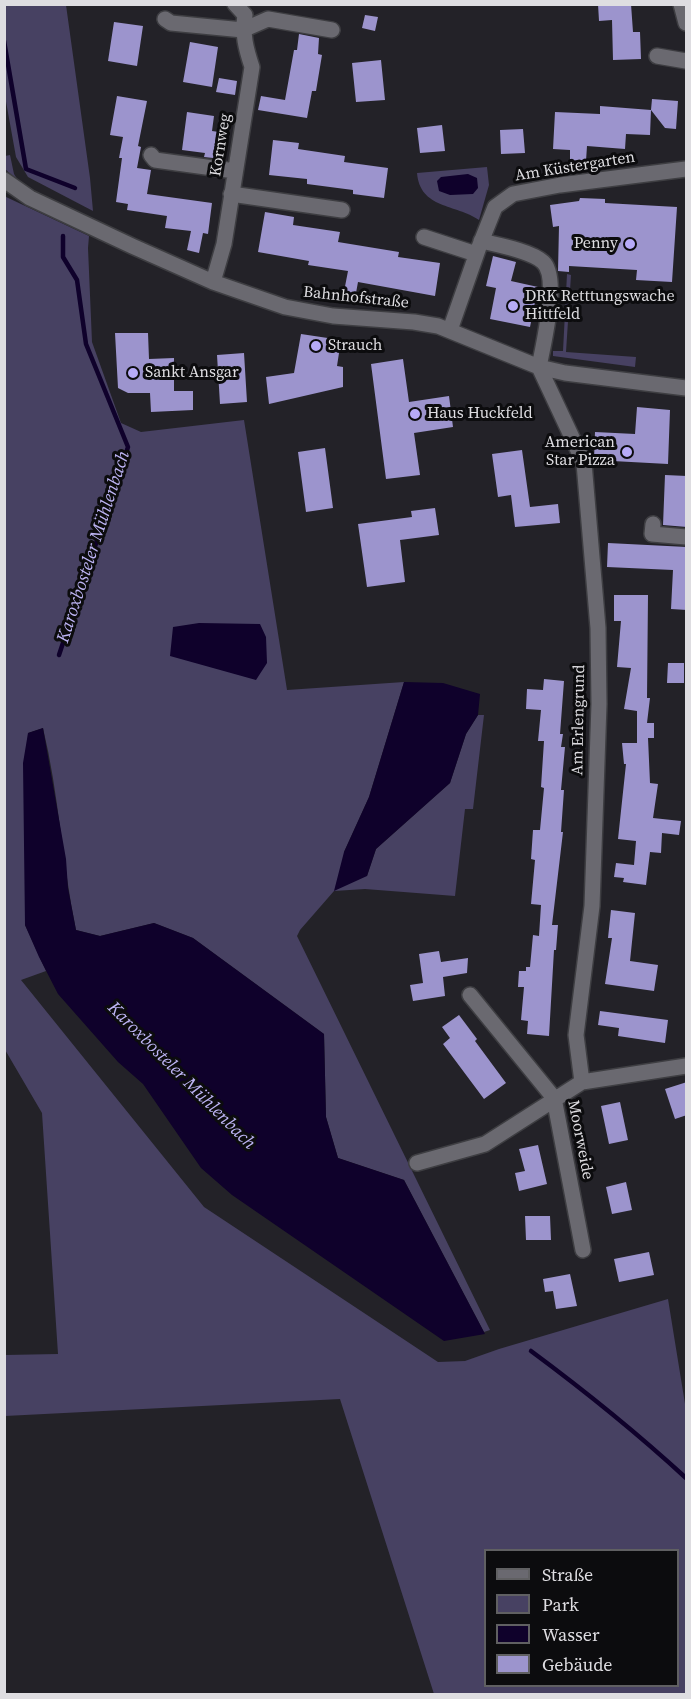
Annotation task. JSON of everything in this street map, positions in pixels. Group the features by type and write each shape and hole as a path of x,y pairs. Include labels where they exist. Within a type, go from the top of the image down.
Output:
{"street":[{"path":"681,4 687,23"},
{"name":"Kornweg","path":"213,282 224,244 252,67 246,50 240,10"},
{"path":"165,19 171,23 243,30 268,19 332,30"},
{"path":"657,56 687,61"},
{"path":"151,155 155,160 235,171"},
{"name":"Am Küstergarten","path":"450,330 495,207 513,194 560,185 687,169"},
{"name":"Bahnhofstraße","path":"4,180 30,198 132,246 213,282 285,307 333,316 414,322 450,330 539,367 565,373 687,388"},
{"path":"231,194 342,210"},
{"path":"424,237 533,257 544,262 550,273 550,293 546,336 539,367"},
{"name":"Am Erlengrund","path":"539,367 584,463 598,628 592,906 576,1035 582,1082"},
{"path":"653,524 652,534 687,537"},
{"name":"Moorweide","path":"470,995 554,1098 583,1250"},
{"path":"417,1163 485,1144 582,1082 687,1065"}],"green space":[{"path":"4,5 66,5 93,211 28,177 16,157 5,96"},
{"path":"10,155 14,174 19,182 5,169 5,156"},
{"path":"487,167 489,185 479,220 432,199 420,185 417,173"},
{"path":"4,196 89,236 92,342 121,423 141,432 244,420 287,690 404,682 369,797 344,852 367,876 376,849 450,783 466,734 478,715 484,715 473,809 465,809 455,896 365,889 334,891 297,936 490,1330 484,1332 404,1180 338,1158 326,1117 324,1034 193,938 154,923 100,936 76,930 53,778 43,728 28,733 25,925 46,971 21,980 204,1207 438,1362 465,1361 668,1299 686,1410 686,1694 434,1694 340,1399 5,1416 5,1355 58,1354 42,1113 4,1048"},
{"path":"567,274 571,275 566,352 636,357 635,367 553,356 553,351 563,351"}],"water":[{"path":"468,174 477,178 478,188 473,194 450,195 439,191 437,181 441,177"},
{"path":"199,623 260,624 266,637 267,663 256,680 170,656 173,627"},
{"path":"404,682 443,683 480,694 478,715 466,734 450,783 376,849 367,876 334,891 344,852 369,797"},
{"path":"43,728 76,930 100,936 154,923 193,938 324,1034 326,1117 338,1158 404,1180 485,1334 444,1341 232,1195 201,1168 143,1084 118,1062 58,994 25,925 23,763 28,733"}],"building":[{"path":"598,4 631,4 633,32 640,32 641,59 613,60 612,20 599,21"},
{"path":"365,15 378,17 375,31 362,28"},
{"path":"114,22 143,26 137,66 108,61"},
{"path":"299,34 319,38 318,54 322,55 316,91 312,91 307,118 258,110 261,96 285,100"},
{"path":"190,42 218,47 212,87 183,82"},
{"path":"381,60 385,100 356,102 352,63"},
{"path":"219,78 237,81 235,95 216,92"},
{"path":"117,96 147,101 138,146 141,147 137,168 151,170 147,194 212,203 208,234 203,233 199,253 187,250 191,231 165,228 167,216 127,210 128,204 116,202 123,137 110,135"},
{"path":"652,99 678,101 676,129 665,128 651,110"},
{"path":"600,106 651,110 650,135 626,134 625,149 587,146 586,161 570,160 570,150 553,149 555,112 600,114"},
{"path":"187,112 214,116 212,131 226,133 222,159 204,157 205,153 182,150"},
{"path":"442,125 445,151 420,153 417,128"},
{"path":"523,129 525,153 501,154 500,130"},
{"path":"273,140 299,143 298,149 345,156 344,162 388,168 384,198 353,194 353,190 307,184 307,179 269,175"},
{"name":"Penny","path":"580,198 605,199 605,203 677,207 672,282 636,280 637,270 569,266 569,272 558,271 559,226 553,227 550,205 579,201"},
{"path":"265,212 294,217 293,225 340,232 338,242 399,252 398,257 440,263 435,296 358,282 354,304 342,302 348,271 308,265 309,261 258,252"},
{"name":"DRK Retttungswache Hittfeld","path":"493,256 516,262 511,281 538,287 530,327 490,319 496,288 486,286"},
{"path":"115,333 148,333 149,359 174,358 174,391 193,391 193,410 151,412 150,393 128,393 118,388"},
{"path":"301,334 341,340 337,366 343,367 343,387 269,404 266,377 294,373"},
{"path":"244,353 247,402 220,404 217,355"},
{"name":"Haus Huckfeld","path":"403,359 409,402 449,396 453,427 414,433 420,475 386,479 371,364"},
{"path":"637,407 670,410 668,464 594,460 595,432 635,434"},
{"path":"325,448 333,508 306,512 298,452"},
{"path":"522,450 530,507 558,504 560,523 515,527 511,495 498,497 492,454"},
{"path":"665,475 687,476 687,527 663,525"},
{"path":"435,508 439,535 400,540 405,582 367,587 358,524 412,517 411,511"},
{"path":"608,543 687,547 687,610 671,609 673,570 607,567"},
{"path":"614,595 648,595 647,698 650,698 647,723 654,723 654,738 648,738 650,783 658,784 653,818 681,821 679,835 662,833 661,853 650,852 646,885 623,882 624,878 614,877 616,863 634,865 636,841 618,839 626,764 624,764 622,743 637,743 637,711 624,709 631,668 617,667 621,621 614,621"},
{"path":"668,663 684,663 684,683 667,683"},
{"path":"544,679 564,681 560,734 563,734 561,747 565,747 561,790 564,790 561,832 563,832 552,925 558,925 556,950 554,950 549,1036 527,1034 528,1021 521,1020 524,987 518,987 519,971 526,971 526,967 530,967 533,935 539,936 541,905 531,904 535,860 531,859 533,830 540,830 544,788 541,787 544,741 538,741 541,710 526,709 527,689 543,690"},
{"path":"611,910 635,913 630,961 658,965 654,991 605,984 612,938 608,938"},
{"path":"439,951 441,962 468,958 467,973 443,977 445,996 413,1001 410,985 423,983 419,954"},
{"path":"600,1011 668,1020 665,1043 618,1036 619,1028 598,1025"},
{"path":"459,1015 506,1083 484,1099 443,1044 450,1038 442,1027"},
{"path":"687,1082 687,1115 675,1119 665,1089"},
{"path":"620,1102 628,1140 609,1144 601,1106"},
{"path":"538,1145 547,1184 519,1191 515,1173 525,1171 519,1149"},
{"path":"626,1182 632,1210 612,1214 606,1187"},
{"path":"525,1216 550,1216 551,1240 526,1240"},
{"path":"649,1252 654,1275 619,1282 614,1259"},
{"path":"570,1274 577,1306 556,1309 553,1291 545,1292 543,1279"}],"waterway":[{"name":"Karoxbosteler Mühlenbach","path":"4,41 26,169 75,188"},
{"name":"Karoxbosteler Mühlenbach","path":"59,655 128,447 86,344 77,280 63,257 63,236"},
{"name":"Karoxbosteler Mühlenbach","path":"531,1351 571,1381 686,1478"}],"place":[{"name":"Penny","path":"630,244"},
{"name":"DRK Retttungswache Hittfeld","path":"513,306"},
{"name":"Strauch","path":"316,346"},
{"name":"Sankt Ansgar","path":"133,373"},
{"name":"Haus Huckfeld","path":"415,414"},
{"name":"American Star Pizza","path":"627,452"}]}
